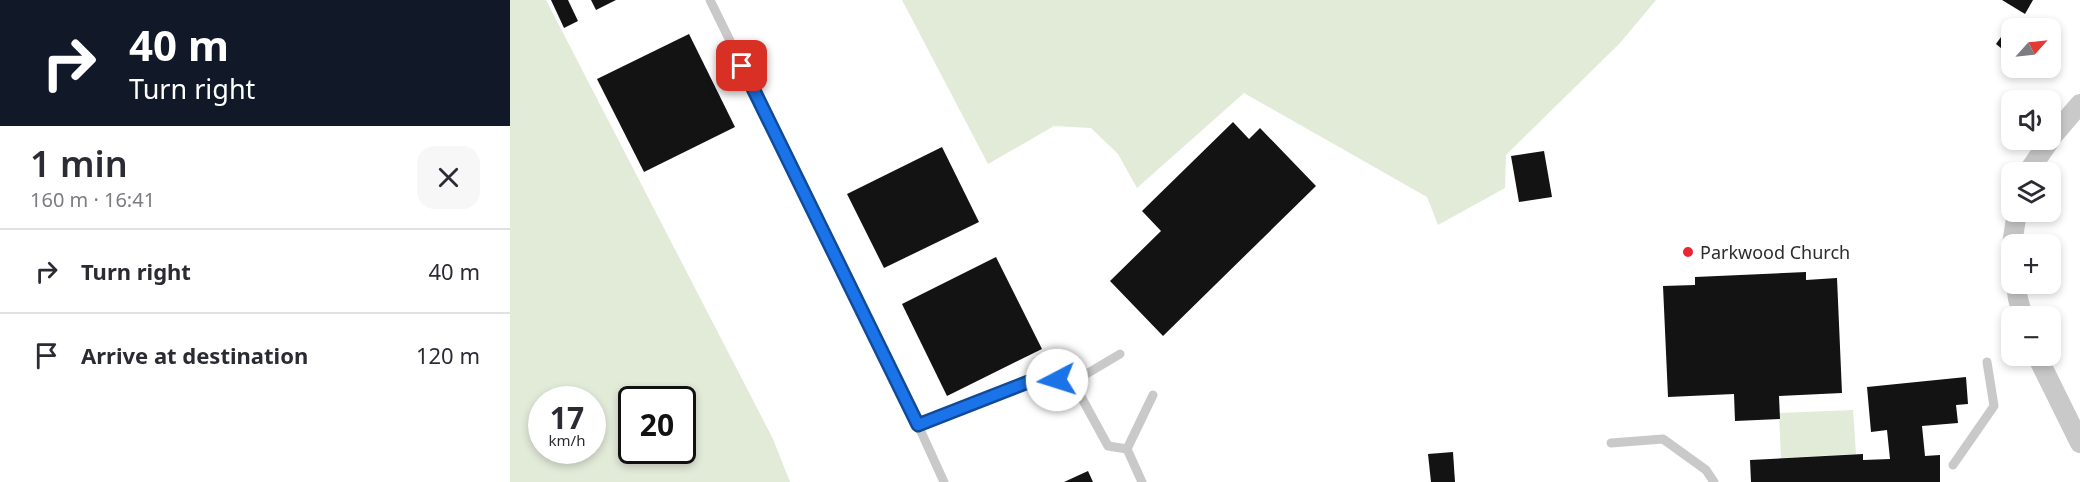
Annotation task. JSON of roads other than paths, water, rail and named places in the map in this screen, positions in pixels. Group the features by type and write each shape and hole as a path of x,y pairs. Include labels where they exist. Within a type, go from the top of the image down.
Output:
{"street":[{"path":"2061,126 2080,104"},
{"path":"2042,366 2080,443"}],"lane":[{"path":"710,0 944,482"},
{"path":"918,425 1041,377 1073,382 1120,354"},
{"path":"1953,465 1994,406 1987,362"},
{"path":"1073,382 1108,446 1127,449"},
{"path":"1127,449 1153,395"},
{"path":"1611,442 1663,439 1706,470 1714,482"},
{"path":"1127,449 1142,482"}],"place":[{"name":"Parkwood Church","path":"1688,252"}]}
